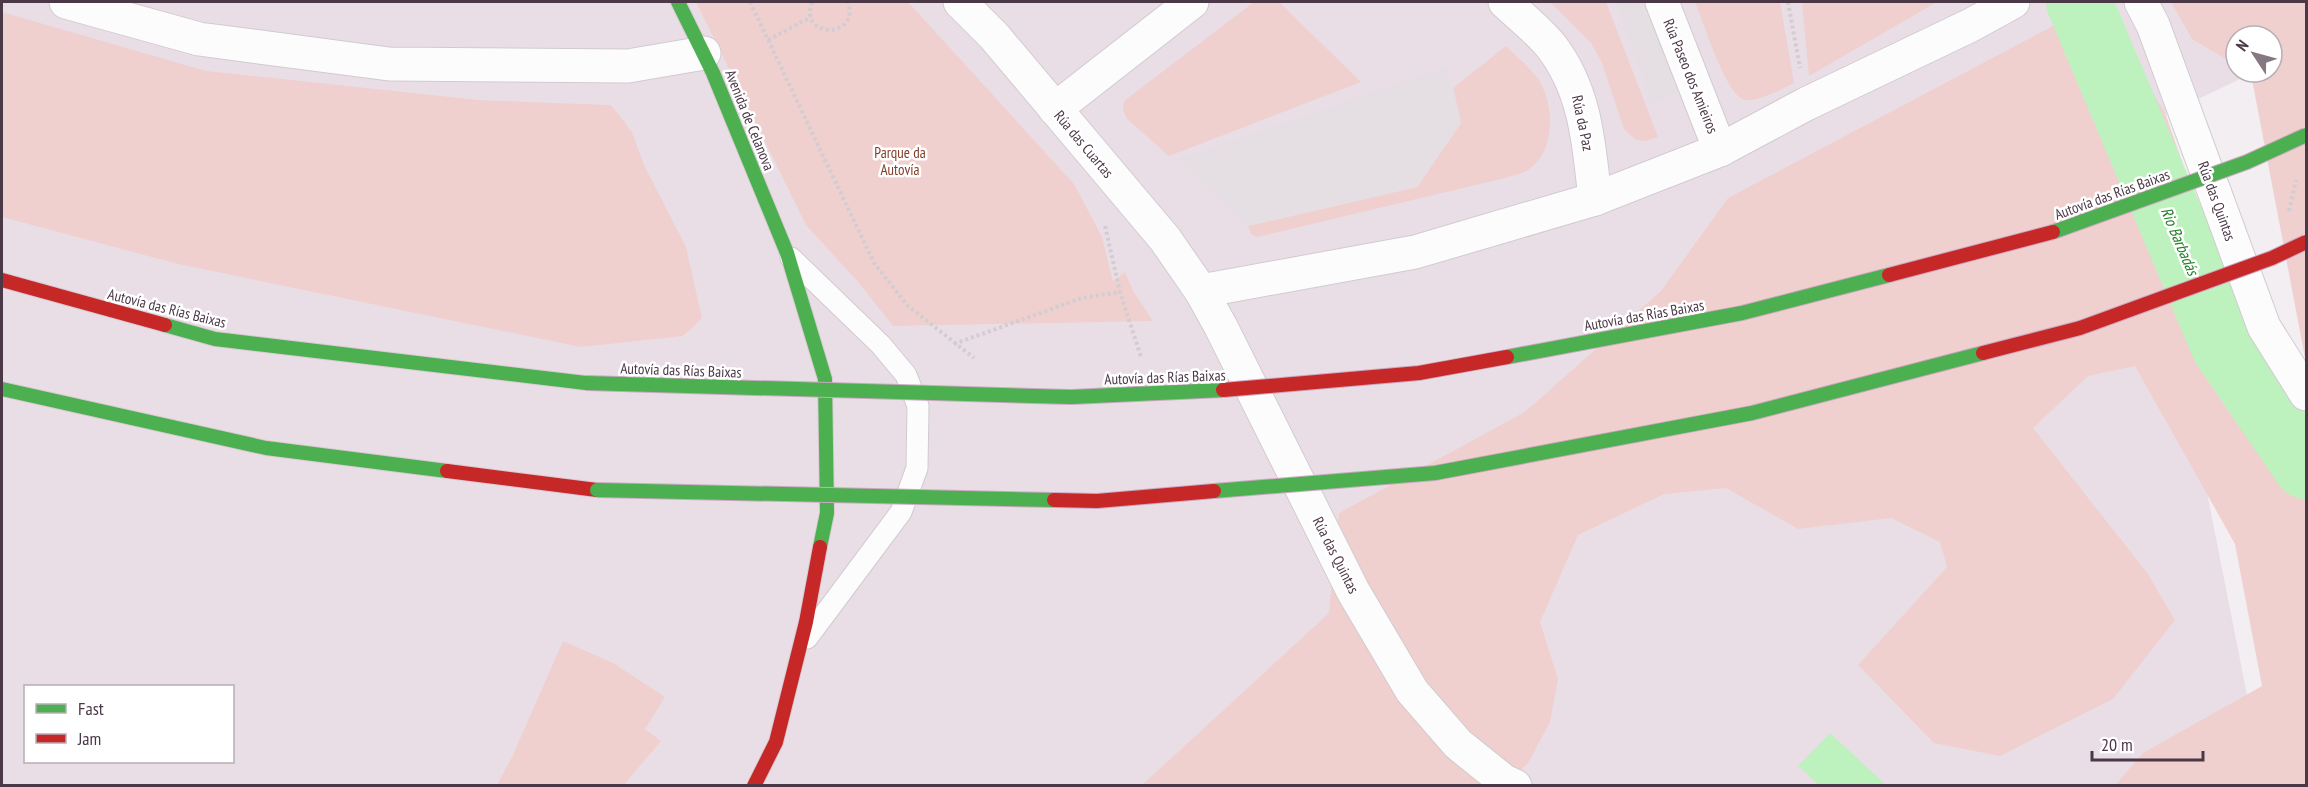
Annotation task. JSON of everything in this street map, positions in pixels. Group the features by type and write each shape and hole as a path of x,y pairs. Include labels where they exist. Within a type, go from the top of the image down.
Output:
{"main road":[{"name":"Avenida de Celanova","path":"678,2 704,53 787,253 825,379 827,513 806,622 776,742 754,786"},
{"name":"Autovía das Rías Baixas","path":"2,280 215,339 586,383 1071,397 1256,389 1419,373 1742,313 2068,228 2247,162 2307,135"},
{"path":"2,389 266,448 597,490 1097,501 1435,473 1752,413 2080,328 2272,258 2307,242"}],"street":[{"path":"66,2 199,39 389,64 628,66 704,53"},
{"name":"Rúa das Cuartas","path":"960,2 994,36 1165,239 1201,291"},
{"path":"1055,109 1192,2"},
{"name":"Rúa da Paz","path":"1505,2 1551,46 1575,82 1588,137 1595,199"},
{"name":"Rúa Paseo dos Amieiros","path":"1662,2 1720,150"},
{"path":"1201,291 1415,252 1595,199 1720,150 1806,104 1971,25 2013,2"},
{"name":"Rúa das Quintas","path":"2141,2 2153,26 2264,327 2307,394"},
{"name":"Rúa das Quintas","path":"1201,291 1353,591 1412,691 1458,744 1504,781 1515,786"}],"lane":[{"path":"787,253 881,345 906,375 918,406 917,468 901,512 799,650"}],"path":[{"path":"750,2 874,263 907,305 982,364"},
{"path":"812,2 811,17 816,25 822,29 836,30 847,22 850,16 848,2"},
{"path":"1788,2 1806,104"},
{"path":"768,39 811,17"},
{"path":"954,344 1082,298 1120,292"}],"shaded area":[{"path":"2,2 2306,2 2284,24 2224,24 2224,84 2230,84 2135,129 2247,695 2130,785 2,786"},
{"path":"1615,2 1644,2 1678,93 1652,103"},
{"path":"1448,66 1461,123 1417,187 1248,226 1178,159"},
{"path":"2235,342 2306,448 2306,484 2212,352"},
{"path":"1830,733 1886,785 1819,785 1798,766"}],"green space":[{"name":"Parque da Autovía","path":"696,2 908,2 1074,184 1102,237 1113,281 1125,272 1133,291 1153,321 893,326 859,283 806,225"},
{"path":"1254,2 1279,2 1361,82 1169,156 1127,119 1123,110 1124,101"},
{"path":"1550,2 1606,2 1658,137 1646,141 1636,140 1624,129 1602,63 1591,43"},
{"path":"1695,2 1780,2 1794,83 1756,99 1745,100 1738,95 1723,72"},
{"path":"1802,2 1937,2 1809,76"},
{"path":"2098,2 2165,113 2239,325 2306,424 2306,785 2115,785 2143,753 2262,686 2235,544 2135,366 2088,376 2033,428 2148,574 2175,620 2113,699 2000,756 1934,743 1858,665 1947,567 1940,542 1891,518 1798,529 1726,488 1664,494 1578,535 1540,622 1558,679 1550,722 1528,763 1505,785 1141,786 1329,613 1339,513 1525,412 1661,291 1728,198"},
{"path":"2171,2 2306,2 2306,363 2253,84 2284,84 2284,24 2224,24 2224,58 2192,39"},
{"path":"2,12 206,71 478,100 611,105 632,132 644,165 686,247 702,318 683,336 581,347 178,264 2,217"},
{"path":"1506,46 1536,76 1547,99 1550,125 1548,138 1544,151 1528,170 1505,178 1257,237 1251,234 1248,226 1417,187 1461,123 1453,88"},
{"path":"563,641 613,663 665,697 645,729 661,741 624,785 497,785 512,757"}],"waterway":[{"name":"Rio Barbadás","path":"2079,2 2224,346 2306,466"}],"traffic: fast":[{"path":"678,2 713,73 787,253 825,379 827,513 820,547"},
{"path":"2053,232 2247,162 2306,135"},
{"path":"1507,357 1742,313 1889,275"},
{"path":"165,325 215,339 586,383"},
{"path":"1214,491 1435,473 1752,413 1983,353"},
{"path":"586,383 1071,397 1223,390"},
{"path":"2,389 266,448 447,471"},
{"path":"597,490 1054,500"}],"traffic: jam":[{"path":"1889,275 2053,232"},
{"path":"1983,353 2080,328 2272,258 2306,242"},
{"path":"2,280 165,325"},
{"path":"1223,390 1419,373 1507,357"},
{"path":"447,471 597,490"},
{"path":"1054,500 1097,501 1214,491"},
{"path":"754,786 776,742 806,622 820,547"}]}
